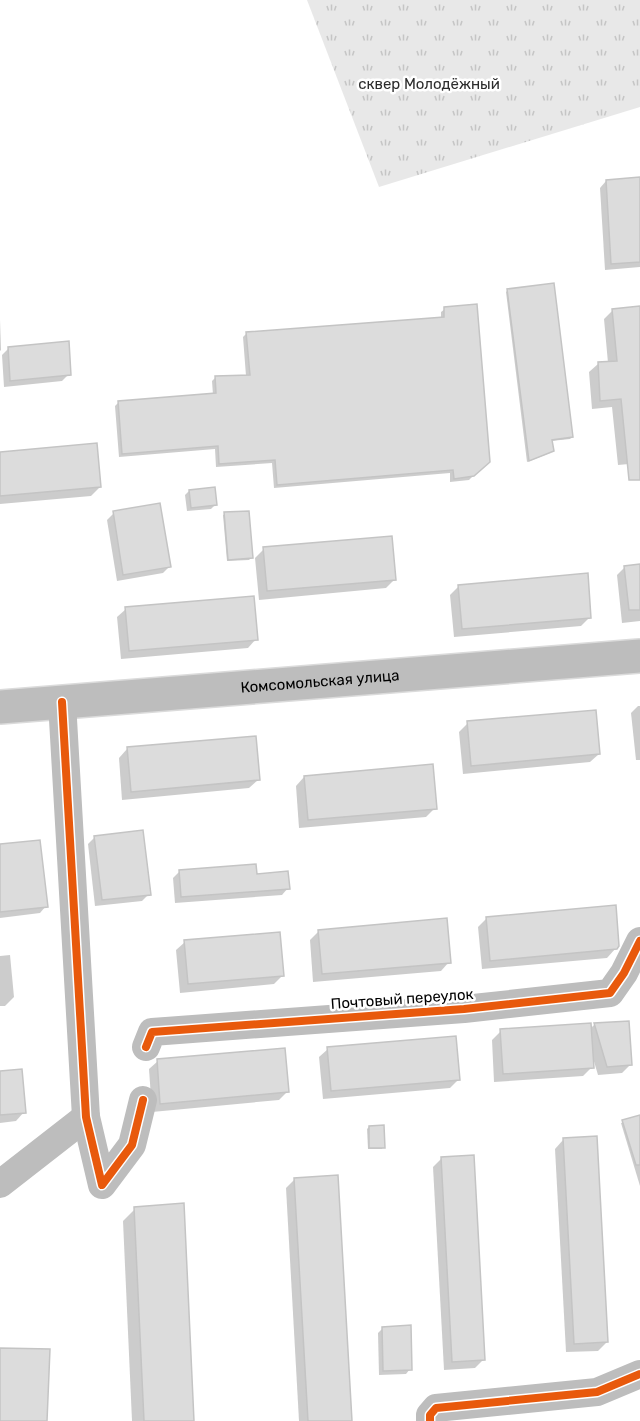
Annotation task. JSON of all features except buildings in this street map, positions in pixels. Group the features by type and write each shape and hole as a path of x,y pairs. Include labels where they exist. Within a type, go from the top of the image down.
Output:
{"main road":[{"name":"Комсомольская улица","path":"0,707 640,656"}],"street":[{"path":"62,702 86,1117 102,1185 132,1145 143,1100"},
{"name":"Почтовый переулок","path":"146,1047 152,1032 465,1009 610,993 624,973 640,941"},
{"path":"0,1184 86,1117"},
{"path":"433,1414 597,1392 640,1374"}],"green space":[{"name":"сквер Молодёжный","path":"307,0 640,0 640,107 379,187"}],"cycle path":[{"path":"62,702 86,1117 102,1185 132,1145 143,1100"},
{"path":"146,1047 152,1032 464,1009 610,993 624,973 640,941"},
{"path":"430,1421 430,1415 436,1408 597,1392 640,1374"}]}
